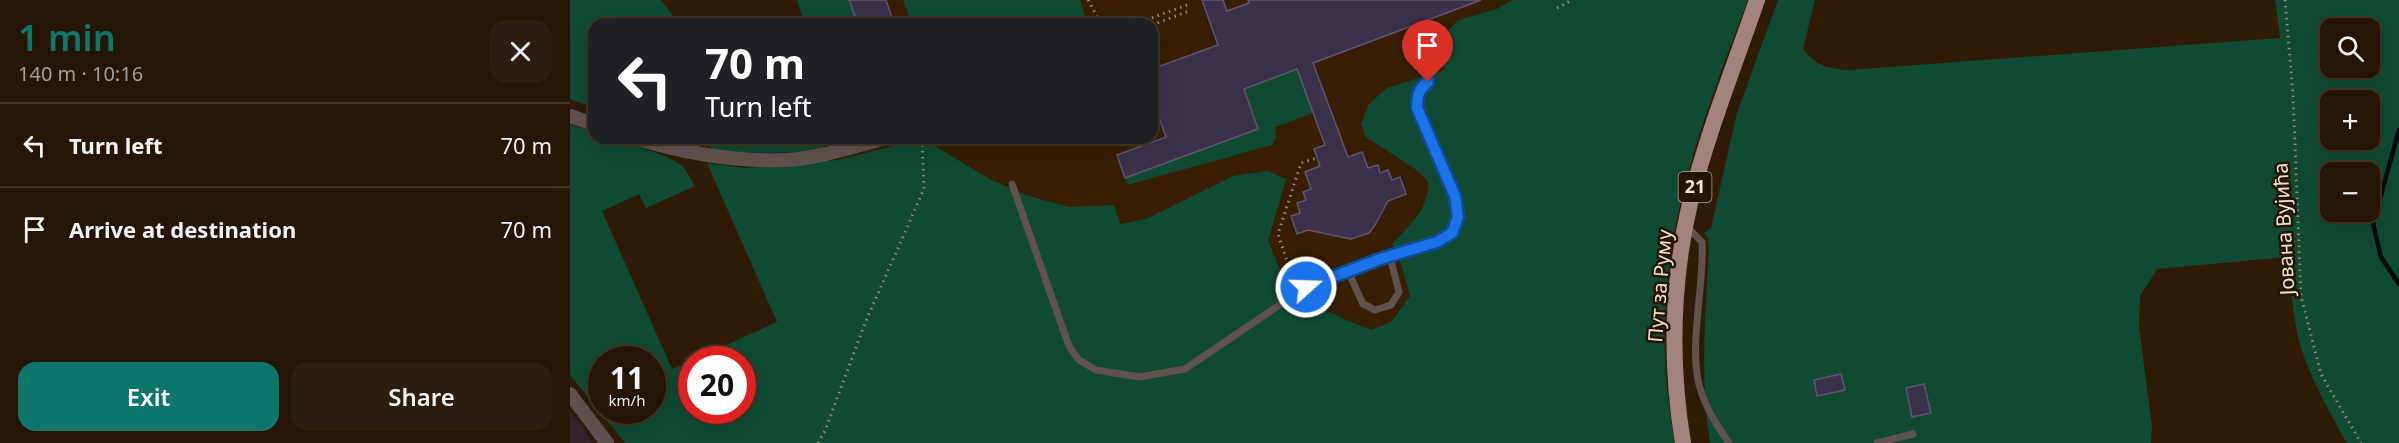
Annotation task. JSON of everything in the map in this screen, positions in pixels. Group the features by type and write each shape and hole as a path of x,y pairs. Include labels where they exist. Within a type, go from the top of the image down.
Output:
{"main road":[{"name":"Пут за Руму","path":"1683,443 1678,413 1674,350 1676,307 1686,226 1690,203 1722,98 1757,0"}],"street":[{"path":"570,116 588,122"},
{"path":"660,144 701,154 778,160 831,153 863,144"},
{"path":"570,394 607,443"}],"lane":[{"path":"1012,184 1069,346 1079,360 1095,370 1139,377 1185,369 1306,287 1390,256 1437,242 1452,233 1458,217 1455,196 1417,108 1420,89 1428,82"},
{"path":"1686,226 1702,242 1697,339 1699,385 1711,414 1729,443"},
{"path":"1348,272 1364,304 1375,310 1391,305 1398,292 1390,256"},
{"path":"1877,443 1913,434"}],"path":[{"path":"1088,0 1098,18"},
{"path":"1557,8 1572,0"},
{"name":"Јована Вујића","path":"2285,0 2293,94 2301,296 2321,374 2361,443"},
{"path":"1151,18 1187,5"},
{"path":"1158,23 1189,11"},
{"path":"818,443 825,431 865,323 924,189 922,144"},
{"path":"1306,287 1287,261 1278,234 1301,163 1317,158"}],"shaded area":[{"path":"797,0 1512,0 1497,9 1458,20 1448,31 1443,70 1387,88 1366,137 1415,169 1428,181 1429,194 1412,223 1392,244 1401,264 1410,295 1391,322 1371,330 1329,312 1303,297 1284,276 1268,241 1286,179 1195,196 1146,219 1119,224 1114,205 1069,207 1029,196 991,180 932,144 1158,144 1158,18 803,18"},
{"path":"842,144 902,144 846,158"},
{"path":"570,412 585,430 592,443 570,443"}],"green space":[{"path":"570,0 661,0 674,18 588,18 588,106 570,99"},
{"path":"797,0 849,0 856,18 803,18"},
{"path":"903,0 1080,0 1085,18 910,18"},
{"path":"1512,0 1748,0 1691,163 1678,216 1669,270 1665,325 1667,383 1675,443 625,443 610,424 666,424 666,355 672,369 678,366 678,424 756,424 756,346 724,346 777,322 707,163 745,168 837,160 902,144 932,144 991,180 1029,196 1069,207 1114,205 1120,224 1146,219 1233,176 1268,171 1286,179 1268,241 1277,263 1292,285 1323,309 1371,330 1391,322 1410,296 1401,264 1392,244 1422,208 1428,190 1428,181 1415,169 1366,137 1361,124 1369,104 1387,88 1443,70 1448,31 1458,20 1497,9"},
{"path":"1778,0 1815,0 1803,49 1813,60 1823,66 1849,70 2280,38 2275,0 2399,0 2399,443 2347,443 2343,437 2314,380 2300,344 2295,323 2287,257 2157,269 2140,296 2139,328 2152,426 2151,443 1710,443 1704,371 1709,251 1708,238 1704,233 1711,228 1737,113"},
{"path":"1297,69 1313,113 1275,127 1276,138 1272,145 1127,185 1125,178 1258,129 1244,89"},
{"path":"570,124 588,130 588,144 630,144 665,156 683,166 695,186 646,208 639,194 602,211 662,346 588,346 588,397 570,375"},
{"path":"711,144 824,144 824,148 768,153 711,150"}],"building":[{"path":"849,0 886,0 892,18 856,18"},
{"path":"1202,0 1223,0 1227,11 1249,3 1248,0 1481,0 1313,63 1348,157 1362,152 1368,168 1378,165 1380,173 1388,170 1392,180 1400,177 1406,194 1388,201 1369,233 1351,239 1308,230 1297,234 1291,216 1300,213 1297,203 1306,200 1303,192 1311,189 1305,172 1320,166 1314,149 1325,145 1297,69 1244,89 1258,129 1125,178 1117,155 1147,144 1158,144 1158,140 1166,137 1158,115 1158,67 1218,45"},
{"path":"1841,374 1845,390 1817,396 1814,380"},
{"path":"1924,384 1931,413 1912,417 1906,388"}],"waterway":[{"path":"2399,130 2373,224 2381,257 2399,284"}],"route":[{"path":"1306,287 1383,258 1437,242 1452,233 1458,217 1455,196 1417,108 1420,89 1428,82"}]}
